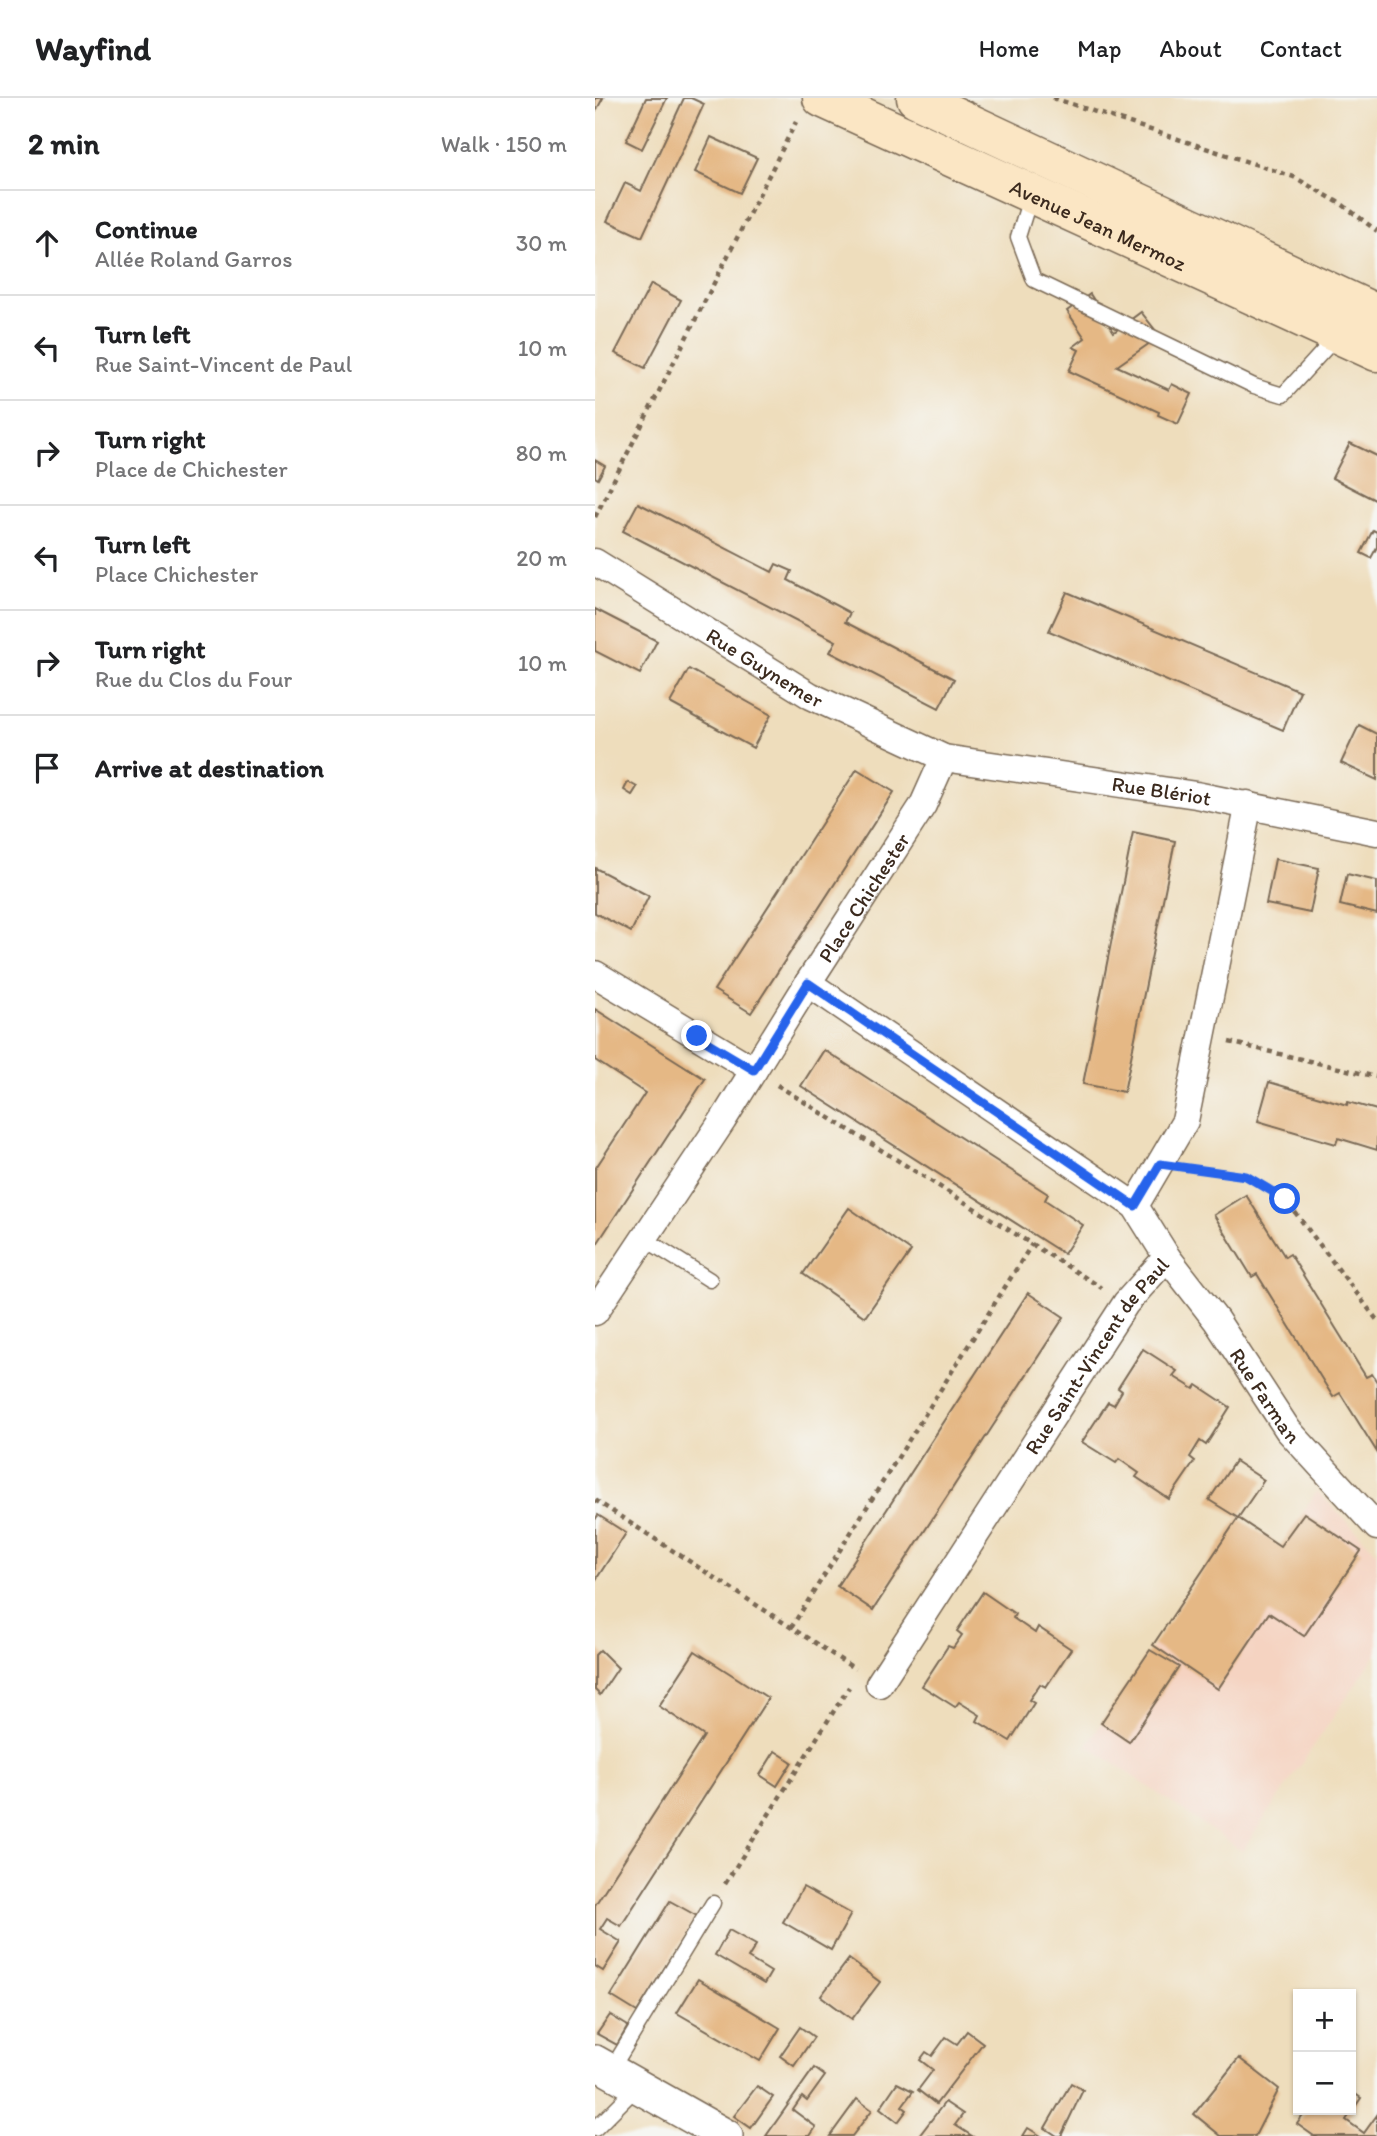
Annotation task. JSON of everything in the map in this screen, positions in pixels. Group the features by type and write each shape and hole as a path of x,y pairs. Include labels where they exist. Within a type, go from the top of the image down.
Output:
{"main road":[{"name":"Avenue Jean Mermoz","path":"916,98 1377,314"},
{"name":"Avenue Jean Mermoz","path":"812,104 1031,194 1377,352"}],"street":[{"name":"Rue Guynemer","path":"595,562 811,696 943,758"},
{"name":"Rue Blériot","path":"943,758 1247,804 1377,832"},
{"name":"Place Chichester","path":"595,1312 645,1240 923,805 943,758"},
{"path":"808,983 1135,1206 1185,1121 1247,804"},
{"path":"595,974 754,1070"},
{"name":"Rue Saint-Vincent de Paul","path":"869,1678 1126,1303 1167,1257 1135,1206"},
{"name":"Rue Farman","path":"1167,1257 1216,1320 1288,1430 1377,1527"},
{"path":"615,2073 726,2136"}],"lane":[{"path":"1031,194 1018,237 1034,281 1254,386 1283,395 1338,334"},
{"path":"645,1240 710,1280"},
{"path":"595,2129 615,2073 713,1903"}],"path":[{"path":"1053,98 1294,177 1343,205 1377,231"},
{"path":"595,517 812,104"},
{"path":"1201,1036 1377,1077"},
{"path":"754,1070 1126,1303"},
{"path":"1160,1164 1246,1176 1285,1199 1377,1320"},
{"path":"792,1628 1033,1244"},
{"path":"595,1500 869,1678 713,1903"}],"shaded area":[{"path":"1317,1491 1377,1552 1377,1653 1242,1851 1087,1745 1238,1518 1280,1546"}],"building":[{"path":"595,98 603,98 595,113"},
{"path":"646,98 667,98 642,149 626,141"},
{"path":"684,98 704,104 642,237 607,221 625,183 641,191"},
{"path":"711,137 757,158 740,193 695,172"},
{"path":"651,284 681,300 645,368 615,353"},
{"path":"1090,294 1114,332 1141,312 1160,336 1117,366 1169,390 1172,384 1192,394 1178,424 1158,415 1159,412 1069,371 1079,350 1073,347 1085,338 1067,311"},
{"path":"1350,443 1377,456 1377,501 1332,478"},
{"path":"595,460 605,466 598,479 595,477"},
{"path":"638,503 772,572 776,564 792,571 788,580 850,613 845,622 954,679 939,708 830,652 836,641 623,531"},
{"path":"1373,530 1377,532 1377,547 1371,558 1361,553"},
{"path":"1067,592 1300,691 1283,730 1049,631"},
{"path":"595,609 657,641 640,674 595,651"},
{"path":"689,669 771,715 753,748 670,703"},
{"path":"1359,725 1377,734 1377,780 1341,763"},
{"path":"857,769 894,792 751,1013 714,990"},
{"path":"628,782 637,787 632,795 624,790"},
{"path":"1133,832 1175,841 1124,1092 1083,1084"},
{"path":"1275,859 1319,868 1310,913 1266,904"},
{"path":"595,868 649,896 631,932 595,913"},
{"path":"1347,874 1377,881 1377,914 1340,905"},
{"path":"595,1009 705,1079 595,1247 595,1169 645,1093 595,1060"},
{"path":"824,1050 1048,1194 1045,1200 1083,1225 1064,1254 801,1086"},
{"path":"1269,1082 1347,1105 1348,1102 1377,1110 1377,1150 1338,1138 1336,1144 1258,1121"},
{"path":"1246,1195 1285,1257 1290,1254 1366,1377 1372,1374 1377,1382 1377,1452 1340,1393 1333,1397 1257,1274 1252,1277 1214,1215"},
{"path":"849,1208 911,1251 865,1317 803,1274"},
{"path":"1028,1293 1064,1317 873,1610 837,1586"},
{"path":"1143,1349 1177,1371 1173,1376 1194,1389 1197,1385 1230,1407 1206,1445 1200,1441 1190,1457 1195,1461 1169,1499 1136,1477 1139,1473 1119,1459 1116,1463 1082,1442 1108,1402 1114,1405 1122,1391 1118,1388"},
{"path":"1235,1461 1264,1480 1238,1518 1209,1500"},
{"path":"1304,1513 1361,1551 1304,1636 1269,1613 1218,1689 1153,1645 1238,1518 1280,1546"},
{"path":"598,1515 626,1533 595,1581 595,1520"},
{"path":"983,1592 1015,1614 1013,1618 1035,1633 1038,1627 1071,1649 1046,1687 1040,1684 1029,1700 1034,1703 1010,1741 977,1721 980,1715 959,1702 955,1707 922,1686 948,1646 953,1648 962,1635 957,1631"},
{"path":"600,1650 618,1668 600,1695 595,1690 595,1655"},
{"path":"1150,1650 1179,1667 1129,1742 1101,1723"},
{"path":"695,1651 768,1698 621,1926 607,1918 600,1929 621,1942 603,1971 595,1966 595,1905 704,1736 659,1706"},
{"path":"775,1751 792,1762 777,1786 760,1775"},
{"path":"803,1887 851,1914 831,1950 783,1922"},
{"path":"670,1901 697,1916 637,2012 611,1996"},
{"path":"729,1930 756,1945 748,1958 771,1972 764,1984 715,1955"},
{"path":"849,1959 880,1982 852,2019 821,1996"},
{"path":"698,1979 780,2028 760,2061 677,2013"},
{"path":"610,2015 628,2026 617,2045 597,2034"},
{"path":"800,2027 814,2037 794,2066 780,2056"},
{"path":"967,2031 983,2043 936,2104 918,2090 933,2070 920,2060 926,2052 932,2056 946,2037 957,2044"},
{"path":"1239,2058 1279,2089 1255,2136 1221,2136 1194,2114"},
{"path":"814,2068 825,2076 807,2101 802,2097 793,2110 816,2127 810,2136 766,2136"},
{"path":"897,2083 913,2091 902,2106 907,2110 898,2122 880,2108"},
{"path":"1071,2083 1083,2090 1061,2136 1057,2136 1045,2128"},
{"path":"757,2086 773,2097 751,2128 734,2116"},
{"path":"857,2099 872,2110 852,2136 830,2136"},
{"path":"945,2102 963,2114 955,2125 972,2136 919,2136"},
{"path":"1303,2115 1349,2115 1346,2120 1364,2133 1377,2115 1377,2136 1314,2136 1297,2124"},
{"path":"1028,2128 1041,2136 1023,2136"}],"route":[{"path":"697,1036 754,1070 808,983 1135,1206 1160,1164 1246,1176 1285,1199"}]}
